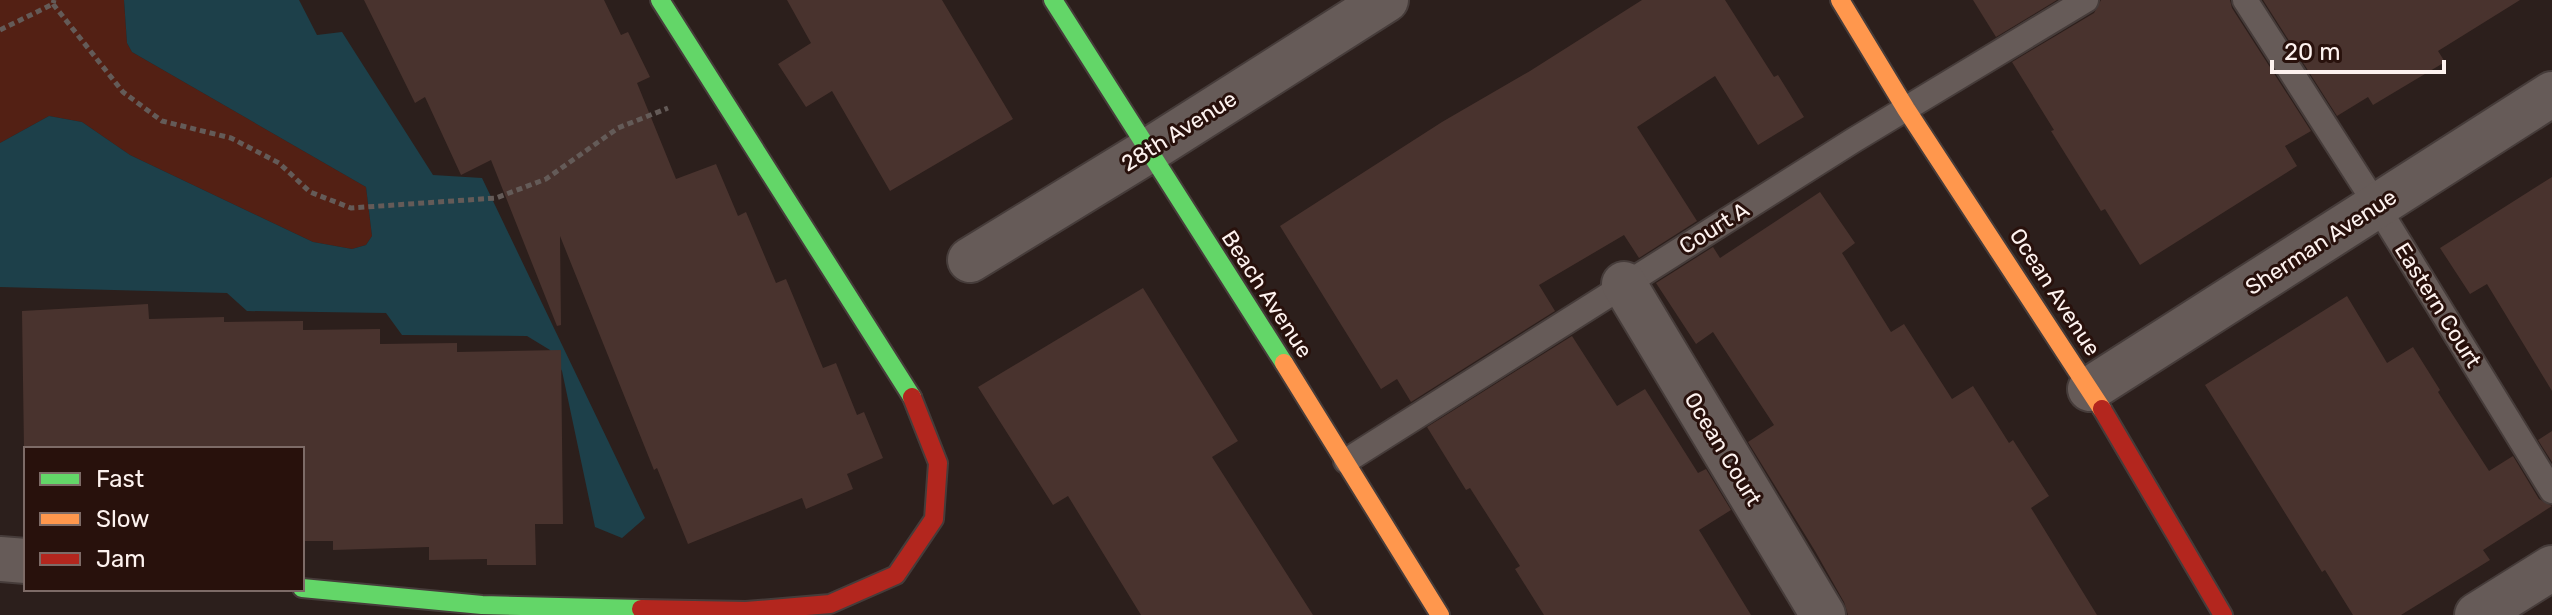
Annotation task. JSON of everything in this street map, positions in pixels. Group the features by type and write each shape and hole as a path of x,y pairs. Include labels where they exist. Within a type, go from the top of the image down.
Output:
{"street":[{"path":"304,588 482,605 746,611 830,604 896,575 934,519 938,463 917,405 660,0"},
{"name":"Beach Avenue","path":"1053,0 1346,461 1440,615"},
{"name":"28th Avenue","path":"970,260 1386,0"},
{"name":"Ocean Avenue","path":"1840,0 1906,109 2090,389 2223,615"},
{"name":"Sherman Avenue","path":"2090,389 2552,94"},
{"name":"Ocean Court","path":"1624,284 1823,615"},
{"path":"0,559 24,561"},
{"path":"2477,615 2552,568"}],"lane":[{"name":"Court A","path":"1346,461 1624,284 2086,0"},
{"name":"Eastern Court","path":"2245,0 2377,206 2552,491"}],"path":[{"path":"0,30 54,2 123,92 162,121 231,138 279,163 310,192 351,208 496,198 546,179 618,128 718,89"}],"shaded area":[{"path":"0,0 124,0 127,43 132,52 366,187 372,236 366,245 352,249 313,242 130,155 82,122 49,116 0,143"}],"water":[{"path":"124,0 299,0 317,35 342,32 433,175 482,178 645,518 622,538 595,527 562,371 550,350 527,336 402,335 386,313 247,311 227,293 0,287 0,143 49,116 82,122 130,155 313,242 352,249 366,245 372,236 366,187 132,52 127,43"}],"building":[{"path":"364,0 604,0 621,35 628,32 650,77 637,83 676,179 716,164 738,216 746,212 776,283 786,279 823,368 836,363 857,415 864,412 883,458 847,474 853,489 806,509 802,498 688,544 657,468 654,470 560,236 561,325 557,326 491,160 461,175 425,97 415,103"},
{"path":"787,0 942,0 1013,119 890,191 832,91 806,107 778,64 811,43"},
{"path":"1642,0 1725,0 1774,77 1778,75 1804,117 1758,145 1715,76 1637,127 1697,221 1639,258 1624,235 1539,285 1555,311 1411,402 1397,379 1381,389 1280,226 1442,122"},
{"path":"1973,0 2057,0 1996,37"},
{"path":"2101,0 2230,0 2232,8 2311,131 2285,146 2297,166 2140,265 2105,209 2101,211 2012,62 2094,13"},
{"path":"2263,0 2520,0 2438,51 2445,62 2373,105 2368,97 2337,116"},
{"path":"2552,177 2552,391 2487,284 2470,294 2440,248"},
{"path":"1820,192 1855,243 1842,253 1891,332 1904,324 1952,399 1973,386 2009,443 2013,440 2049,496 2031,508 2097,615 1848,615 1844,602 1815,551 1748,442 1774,425 1713,332 1696,344 1656,283 1713,247 1720,258"},
{"path":"1143,288 1238,441 1212,457 1313,615 1141,615 1068,496 1053,505 978,387"},
{"path":"2347,296 2387,363 2413,347 2489,471 2513,456 2539,499 2552,506 2483,550 2490,560 2401,615 2353,615 2325,570 2322,572 2205,385"},
{"path":"148,304 149,319 224,317 224,322 303,321 303,330 380,329 380,344 457,343 457,352 561,350 563,524 535,524 536,565 487,565 487,559 429,560 429,547 333,550 333,541 304,541 304,447 24,449 22,311"},
{"path":"1572,336 1617,406 1645,389 1698,473 1706,469 1731,510 1699,530 1751,615 1544,615 1515,569 1520,566 1470,488 1466,490 1427,427"},
{"path":"2552,431 2552,462 2538,440"}],"traffic: fast":[{"path":"660,0 912,397"},
{"path":"1053,0 1284,363"},
{"path":"304,588 482,605 641,609"}],"traffic: slow":[{"path":"1840,0 1906,109 2102,409"},
{"path":"1284,363 1440,615"}],"traffic: jam":[{"path":"641,609 746,611 830,604 896,575 934,519 938,463 912,397"},
{"path":"2102,409 2223,615"}]}
